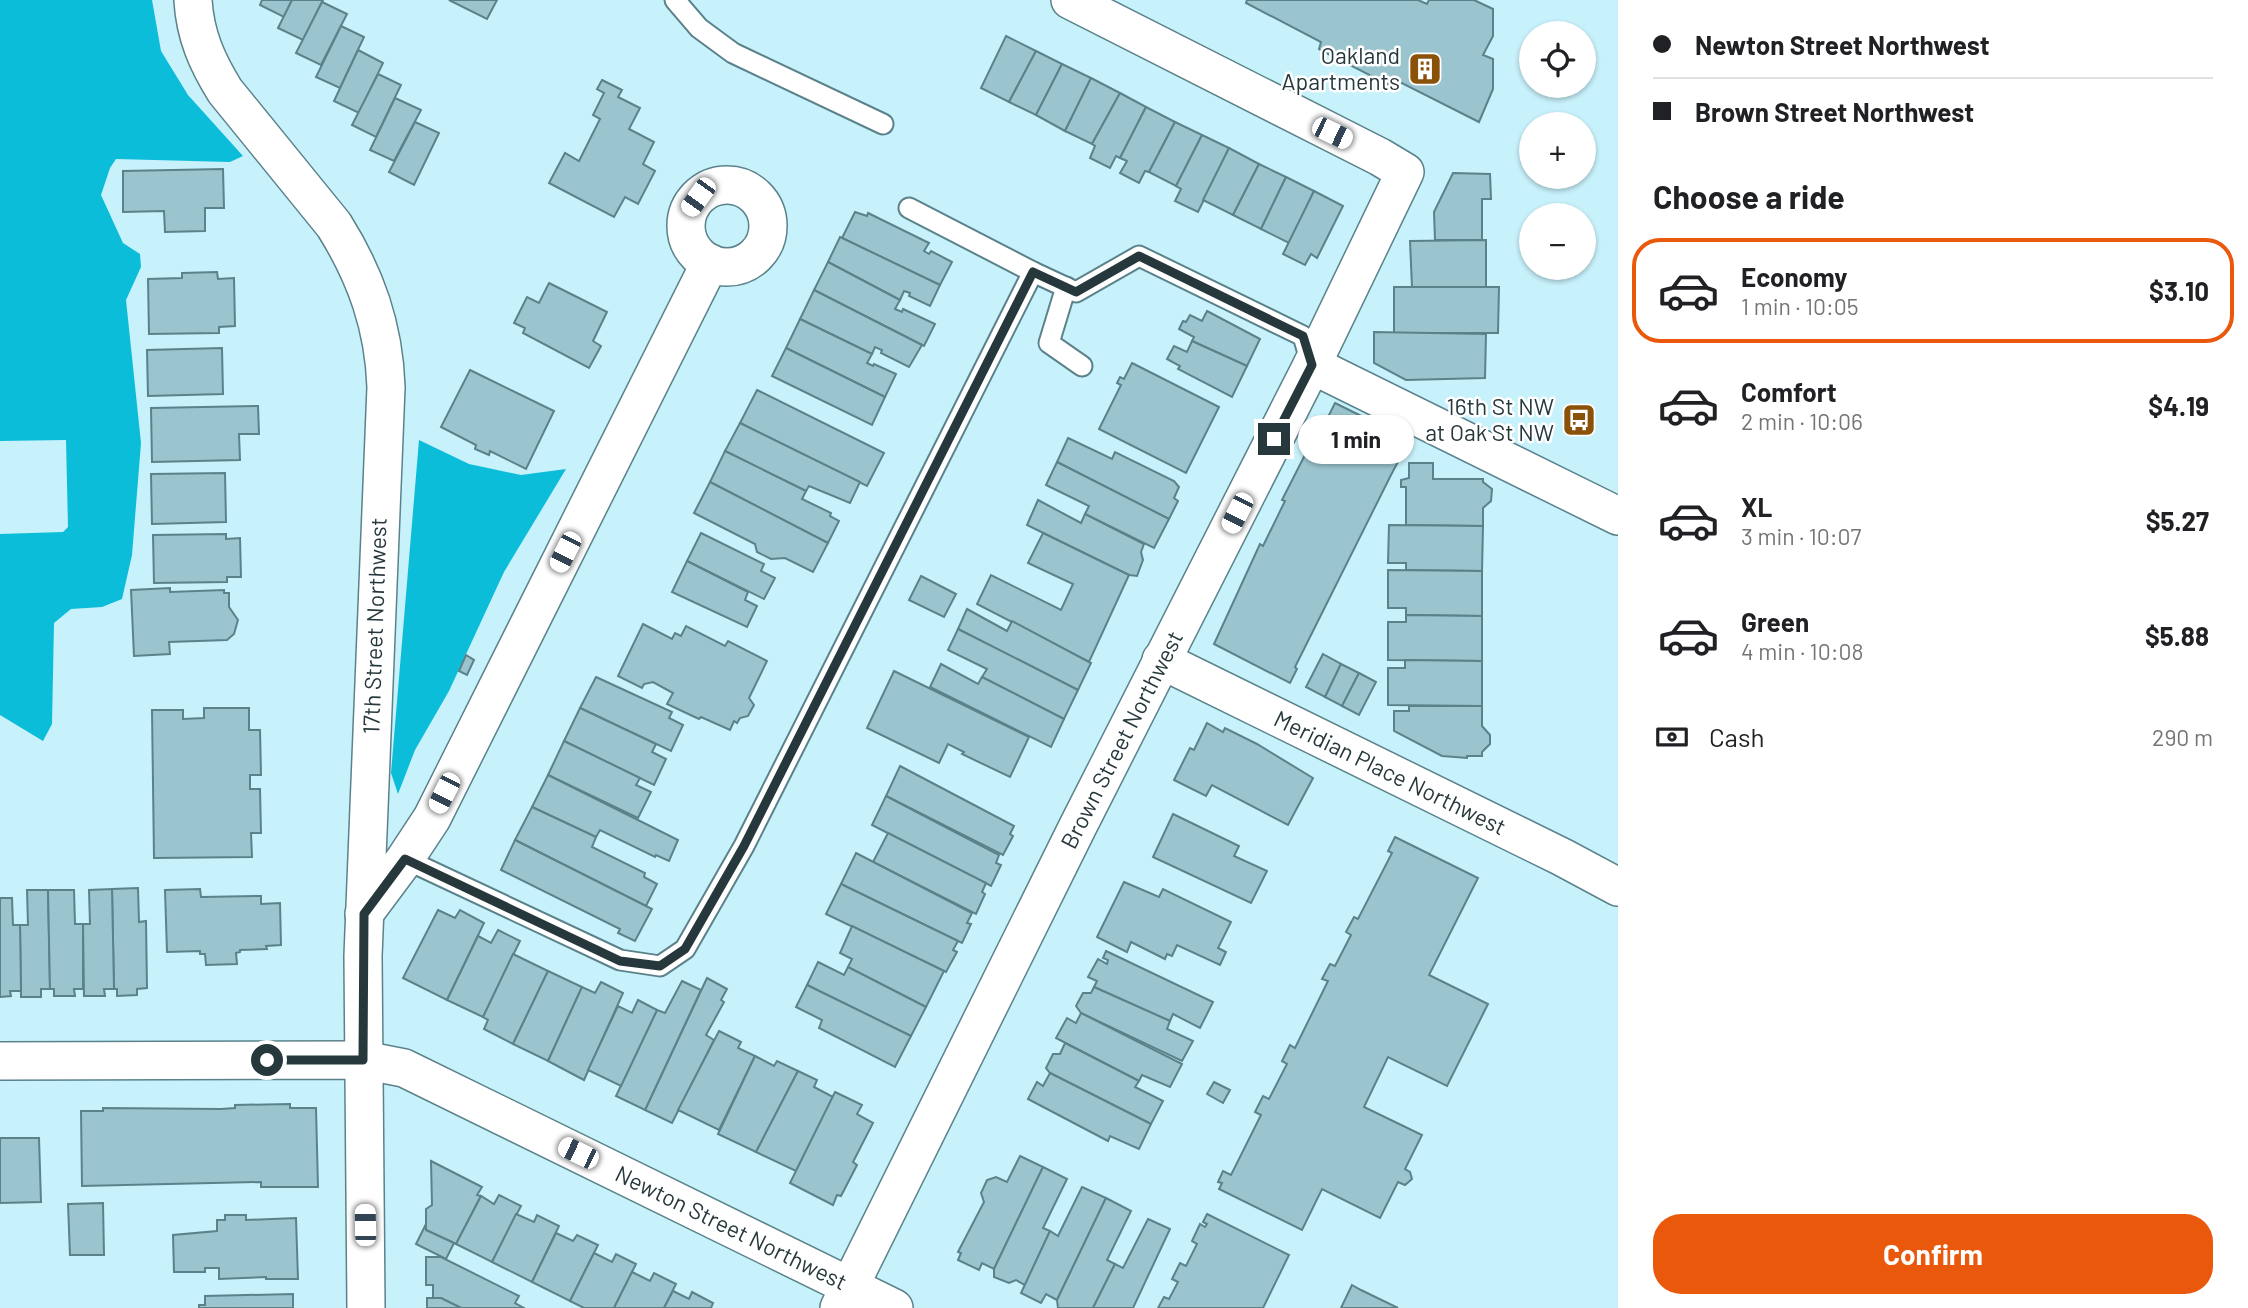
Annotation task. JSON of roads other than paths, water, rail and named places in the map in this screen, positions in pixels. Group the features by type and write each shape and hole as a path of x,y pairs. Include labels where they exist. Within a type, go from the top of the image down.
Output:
{"street":[{"name":"17th Street Northwest","path":"193,0 200,45 211,69 225,91 334,225 367,286 380,327 386,387 364,914 366,1308"},
{"name":"Brown Street Northwest","path":"844,1297 1161,660 1312,365 1405,172 1070,0"},
{"path":"364,914 432,818 710,263"},
{"path":"1312,365 1618,516"},
{"name":"Meridian Place Northwest","path":"1161,660 1618,887"},
{"name":"Newton Street Northwest","path":"0,1061 363,1060 404,1068 844,1297 894,1308"}],"lane":[{"path":"675,0 699,28 733,53 883,124"},
{"path":"909,208 1076,292 1139,256 1303,336 1312,365"},
{"path":"405,859 620,961 660,966 685,949 744,846 1033,272"},
{"path":"1066,287 1049,343 1082,366"}],"place":[{"name":"Oakland Apartments","path":"1425,69"},
{"name":"16th St NW at Oak St NW","path":"1579,420"}]}
